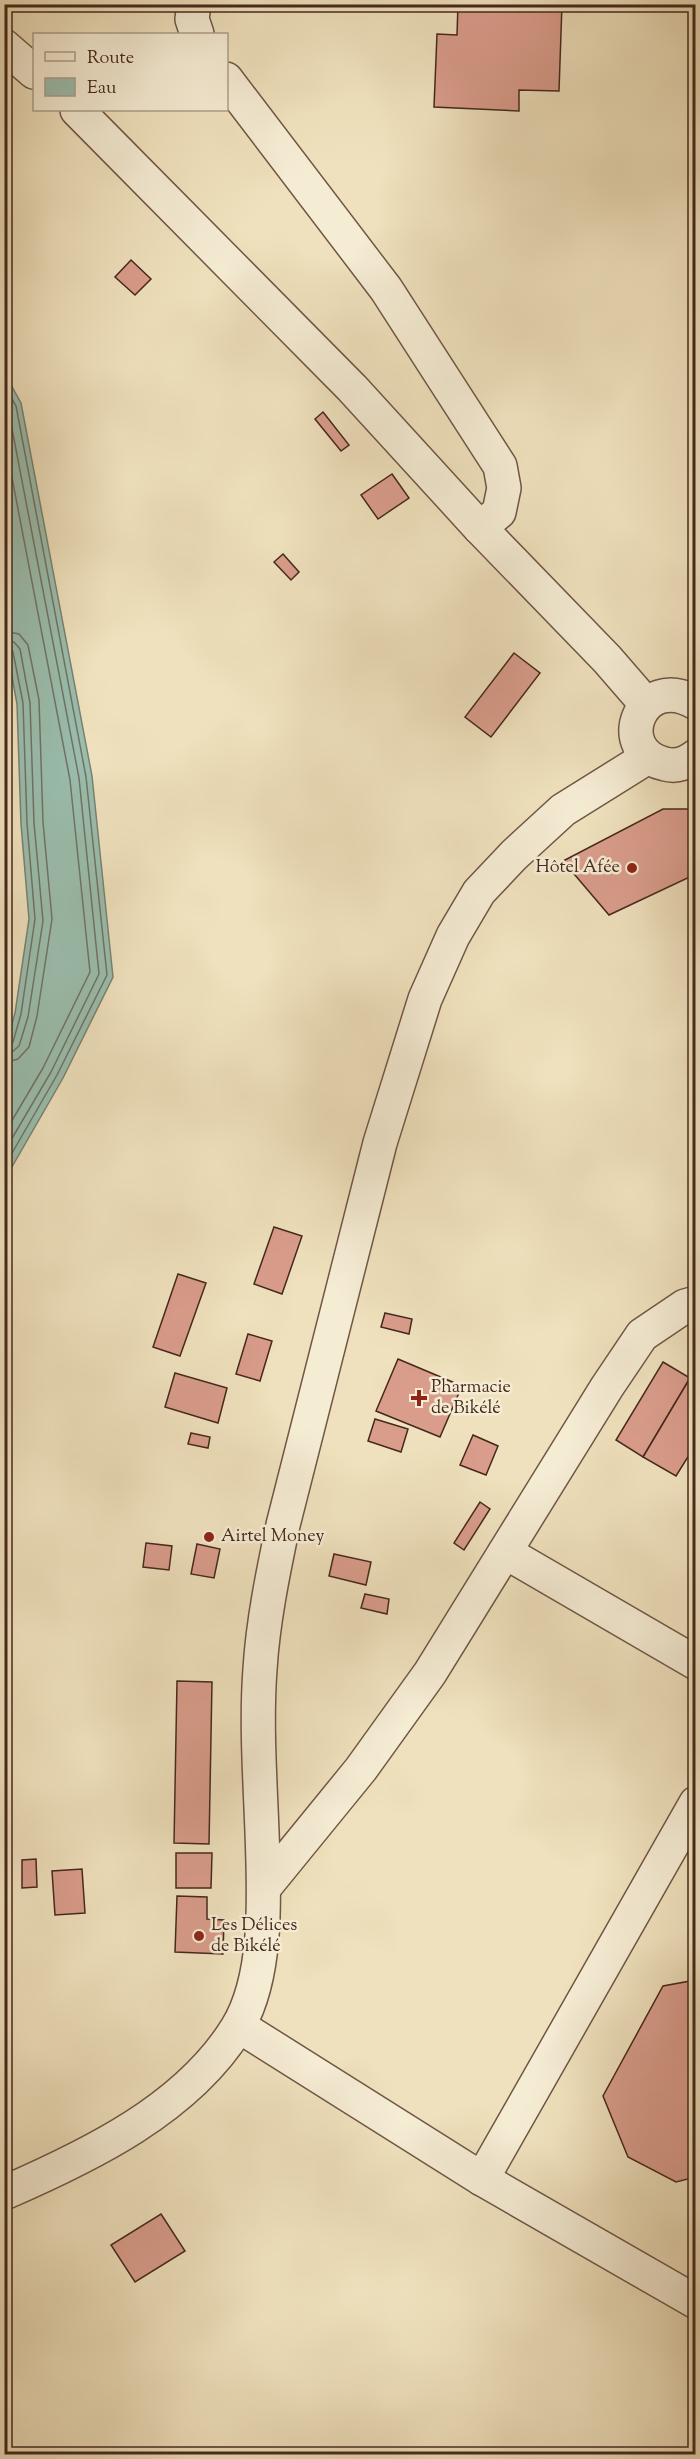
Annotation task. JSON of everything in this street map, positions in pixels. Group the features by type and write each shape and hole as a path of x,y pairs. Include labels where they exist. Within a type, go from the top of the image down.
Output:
{"street":[{"path":"194,4 192,19 197,33"},
{"path":"4,46 33,71"},
{"path":"228,82 386,289 500,466 504,488 499,512 480,528"},
{"path":"78,111 352,388 480,528 607,659 646,704"},
{"path":"691,762 671,765 658,763 648,757 640,747 636,722 646,704 660,696 672,694 684,696 696,703"},
{"path":"4,2193 67,2166 163,2108 190,2086 216,2058 239,2026 261,1959 264,1888 259,1751 260,1668 271,1585 283,1526 380,1143 425,999 453,936 479,892 514,855 563,810 648,757"},
{"path":"264,1888 361,1769 424,1682 607,1387 642,1335 685,1306 696,1303"},
{"path":"505,1552 696,1663"},
{"path":"482,2179 696,1803"},
{"path":"239,2026 482,2179 696,2302"}],"water":[{"path":"5,374 21,403 92,776 113,977 63,1078 5,1179 5,1049 15,1013 29,919 21,824 17,704 5,638"}],"building":[{"path":"458,4 562,4 559,91 519,90 519,111 434,107 437,34 457,35"},
{"path":"131,260 151,279 135,295 115,277"},
{"path":"323,412 349,445 341,451 315,419"},
{"path":"392,474 409,498 378,519 361,495"},
{"path":"283,554 299,572 291,580 274,562"},
{"path":"514,653 540,673 491,737 465,717"},
{"name":"Hôtel Afée","path":"663,809 696,809 696,874 609,915 563,861"},
{"path":"274,1227 302,1236 282,1294 254,1284"},
{"path":"178,1274 206,1283 180,1356 153,1347"},
{"path":"385,1313 412,1319 409,1334 381,1327"},
{"path":"248,1334 272,1341 260,1381 236,1374"},
{"name":"Pharmacie de Bikélé","path":"398,1359 462,1386 440,1437 376,1411"},
{"path":"663,1362 690,1378 643,1457 616,1440"},
{"path":"175,1373 227,1388 218,1423 165,1407"},
{"path":"690,1378 696,1381 696,1444 676,1476 643,1457"},
{"path":"375,1419 408,1429 401,1452 368,1441"},
{"path":"191,1433 210,1437 208,1448 188,1444"},
{"path":"473,1435 498,1446 486,1475 460,1465"},
{"path":"480,1502 490,1509 464,1550 454,1543"},
{"path":"146,1543 172,1546 169,1570 143,1567"},
{"path":"197,1544 220,1549 214,1578 191,1574"},
{"path":"334,1554 371,1562 366,1585 329,1576"},
{"path":"365,1594 389,1599 387,1614 361,1608"},
{"path":"177,1681 212,1682 209,1844 174,1843"},
{"path":"176,1853 212,1853 211,1888 176,1888"},
{"path":"36,1859 37,1887 22,1888 22,1860"},
{"path":"82,1869 85,1913 55,1915 52,1871"},
{"name":"Les Délices de Bikélé","path":"177,1896 207,1897 207,1919 224,1920 223,1954 175,1952"},
{"path":"696,1980 696,2177 676,2182 628,2157 603,2096 663,1986"},
{"path":"161,2214 185,2251 135,2282 111,2245"}],"place":[{"name":"Hôtel Afée","path":"632,868"},
{"name":"Pharmacie de Bikélé","path":"419,1398"},
{"name":"Airtel Money","path":"209,1537"},
{"name":"Les Délices de Bikélé","path":"199,1936"}]}
